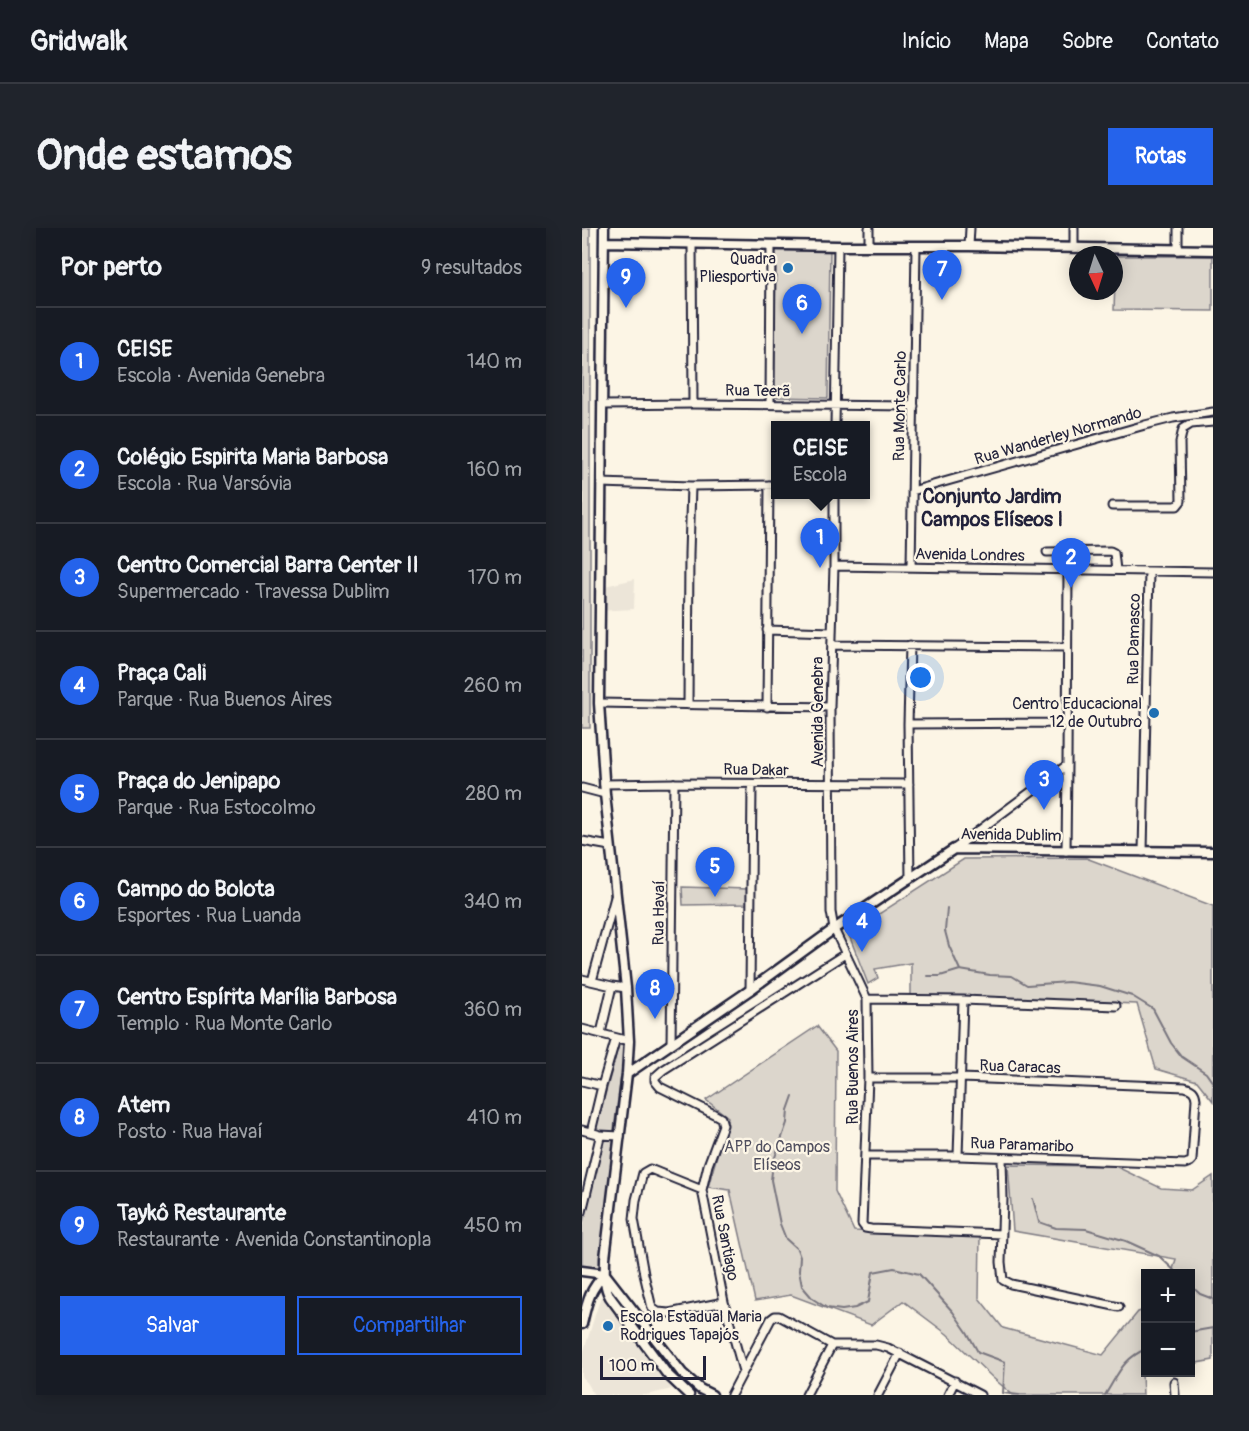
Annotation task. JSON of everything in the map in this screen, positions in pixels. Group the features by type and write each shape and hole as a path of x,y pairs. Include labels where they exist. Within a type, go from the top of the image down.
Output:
{"street":[{"path":"604,228 599,703 604,784 626,988 629,1041 606,1246 605,1274 609,1297 667,1374 689,1395"},
{"path":"869,228 869,246"},
{"path":"969,246 970,228"},
{"path":"1074,228 1074,246"},
{"path":"1178,228 1178,250"},
{"path":"604,242 1069,248"},
{"path":"693,244 693,404"},
{"path":"770,404 771,244"},
{"path":"835,421 838,246"},
{"name":"Rua Monte Carlo","path":"911,567 916,246"},
{"path":"1123,249 1213,250"},
{"name":"Rua Teerã","path":"603,405 914,406"},
{"name":"Rua Wanderley Normando","path":"912,491 1145,424 1213,412"},
{"path":"1112,506 1177,506 1180,501 1180,442 1183,429 1191,424 1213,422"},
{"path":"601,483 691,486 771,485"},
{"path":"688,705 691,486"},
{"path":"767,707 772,499"},
{"name":"Avenida Genebra","path":"834,499 830,707 831,912 834,929"},
{"path":"1047,552 1110,551 1114,553 1116,570"},
{"name":"Avenida Londres","path":"834,566 1213,572"},
{"path":"1066,851 1068,570"},
{"name":"Rua Damasco","path":"1143,852 1149,572"},
{"path":"767,630 832,632"},
{"path":"832,645 1067,647"},
{"path":"910,645 908,723 910,879"},
{"path":"599,703 830,707"},
{"path":"908,723 1067,723"},
{"path":"954,849 1067,765"},
{"name":"Rua Havaí","path":"671,1044 674,783"},
{"name":"Rua Dakar","path":"604,784 909,784"},
{"path":"750,990 753,784"},
{"path":"582,788 605,794"},
{"path":"582,841 610,846"},
{"name":"Avenida Dublim","path":"627,1074 834,929 954,849 1213,852"},
{"path":"592,981 615,895"},
{"name":"Rua Buenos Aires","path":"834,929 867,999 868,1078 863,1227 1002,1234"},
{"name":"Rua Santiago","path":"743,1371 724,1302 702,1190 708,1165 723,1125 721,1118 660,1087 655,1079 663,1070 845,954"},
{"path":"582,979 612,987 626,988"},
{"path":"601,1034 612,987"},
{"path":"867,999 1116,1006"},
{"path":"958,1156 963,1000"},
{"path":"582,1029 629,1041"},
{"path":"591,1132 616,1038"},
{"name":"Rua Caracas","path":"868,1078 961,1078 1185,1087 1192,1089 1196,1096 1191,1160 1185,1164 1178,1164"},
{"path":"582,1081 602,1086"},
{"path":"582,1130 600,1136 620,1136"},
{"path":"582,1212 600,1136"},
{"name":"Rua Paramaribo","path":"865,1156 958,1156 1178,1164"},
{"path":"1002,1158 1003,1280 1011,1284 1119,1307"},
{"path":"702,1190 650,1169 641,1176 634,1219 644,1274 652,1308 658,1312 669,1313 724,1302"},
{"path":"582,1271 605,1274 682,1373 700,1392 712,1395"},
{"path":"582,1324 590,1293 605,1274"},
{"path":"731,1395 768,1325 773,1317 779,1316 832,1345 876,1345 888,1348 980,1395"},
{"path":"806,1395 832,1345"},
{"path":"878,1395 900,1353"},
{"path":"948,1395 955,1381"},
{"path":"1174,1382 1175,1395"}],"shaded area":[{"path":"635,579 634,609 597,611 597,588"},
{"name":"Escola Estadual Maria Rodrigues Tapajós","path":"601,1296 672,1389 646,1395 594,1395 582,1376 582,1357"}],"green space":[{"path":"582,228 590,228 590,728 582,728"},
{"path":"776,249 830,250 828,398 774,397"},
{"path":"1123,256 1213,256 1213,311 1114,310 1114,300 1123,300"},
{"path":"1086,858 1213,906 1213,1101 1197,1081 1156,1069 1137,1004 911,995 911,963 875,969 878,978 868,984 849,935 964,859"},
{"path":"682,887 748,889 748,904 683,905"},
{"name":"APP do Campos Elíseos","path":"817,1026 836,1051 835,1191 854,1231 980,1236 979,1298 1003,1328 1103,1355 1141,1311 1143,1395 1013,1395 947,1334 903,1301 871,1325 791,1295 755,1301 730,1190 708,1187 728,1117 706,1100"},
{"path":"619,1044 625,1045 613,1137 617,1138 600,1276 582,1272 582,1227 603,1137 594,1135"},
{"path":"1008,1165 1115,1166 1161,1188 1192,1190 1213,1176 1213,1360 1195,1363 1195,1269 1173,1269 1176,1259 1013,1231"}],"waterway":[{"path":"947,908 945,931 960,970"},
{"path":"928,976 940,976 960,970 1012,976 1027,985 1068,982 1100,986 1132,996 1153,1009 1171,1043 1182,1057 1206,1073 1213,1083"},
{"path":"793,1096 788,1110 787,1123 773,1163 771,1180 780,1224 786,1239 797,1249 800,1257 799,1271 802,1286 813,1299 827,1308 842,1310 855,1308 868,1302 873,1272 894,1268 919,1274 953,1312 978,1352 1005,1362 1003,1393 1019,1395"},
{"path":"1033,1199 1039,1222 1056,1228 1086,1229 1126,1241 1159,1256 1173,1269"},
{"path":"1195,1290 1213,1299"},
{"path":"1195,1331 1213,1328"},
{"path":"1105,1395 1126,1363 1141,1352"}],"place":[{"name":"Quadra Pliesportiva","path":"788,268"},
{"name":"Centro Espírita Marília Barbosa","path":"942,300"},
{"name":"Taykô Restaurante","path":"626,308"},
{"name":"Campo do Bolota","path":"802,334"},
{"name":"CEISE","path":"820,568"},
{"name":"Colégio Espirita Maria Barbosa","path":"1071,588"},
{"name":"Centro Educacional 12 de Outubro","path":"1154,713"},
{"name":"Centro Comercial Barra Center II","path":"1044,810"},
{"name":"Praça do Jenipapo","path":"715,897"},
{"name":"Praça Cali","path":"862,952"},
{"name":"Atem","path":"655,1019"},
{"name":"Escola Estadual Maria Rodrigues Tapajós","path":"608,1326"}],"district":[{"name":"Conjunto Jardim Campos Elíseos I","path":"992,508"}]}
